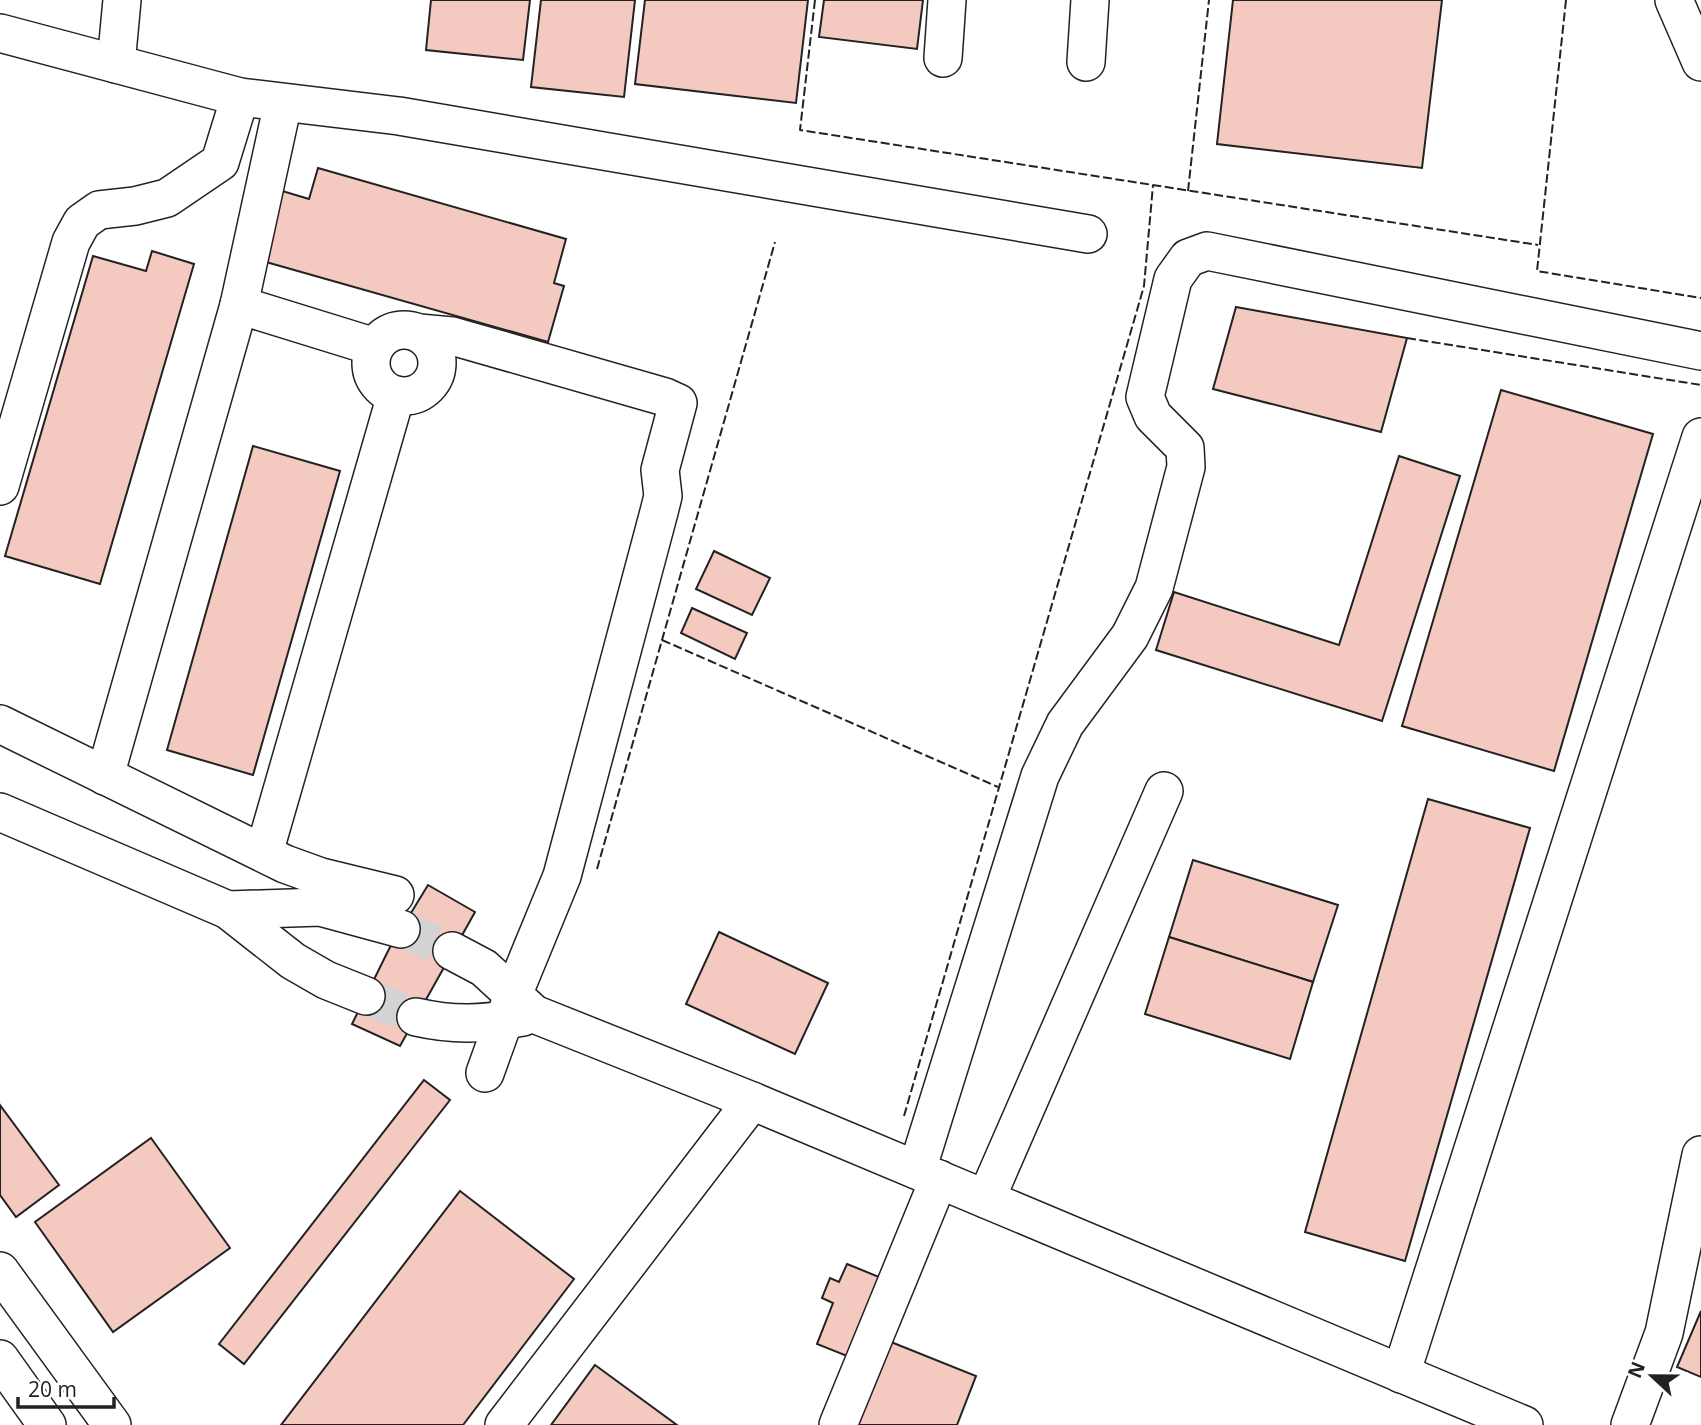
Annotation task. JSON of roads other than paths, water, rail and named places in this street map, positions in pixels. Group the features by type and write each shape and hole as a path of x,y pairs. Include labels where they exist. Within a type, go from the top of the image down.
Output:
{"lane":[{"path":"116,64 122,0"},
{"path":"943,58 947,0"},
{"path":"1086,62 1090,0"},
{"path":"1674,0 1701,62"},
{"path":"0,33 240,97 399,116 1088,234"},
{"path":"0,486 71,242 82,222 99,210 135,206 167,198 220,162 240,97"},
{"path":"105,776 239,305 283,103"},
{"path":"838,1425 928,1175 1041,776 1065,724 1130,636 1154,589 1186,467 1185,449 1153,416 1145,397 1173,279 1188,258 1207,251 1701,351"},
{"path":"239,305 374,346"},
{"path":"485,345 435,375 417,394 396,396 386,391 373,375 371,365 374,346 385,335 396,330 452,336 485,345 665,397 678,404 660,470 663,496 562,876 517,1010 485,1073"},
{"path":"419,333 434,348 438,359 435,375"},
{"path":"264,853 396,396"},
{"path":"1401,1374 1701,437"},
{"path":"0,724 264,853 398,912 320,907 228,910"},
{"path":"986,1199 1164,791"},
{"path":"0,812 228,910 293,961 326,980 366,996"},
{"path":"452,951 484,968 517,1010 752,1101 1524,1425"},
{"path":"416,1017 450,1025 517,1010"},
{"path":"504,1425 752,1101"},
{"path":"1630,1425 1664,1333 1701,1155"},
{"path":"0,1271 112,1425"},
{"path":"0,1359 47,1425"}],"tunnel":[{"path":"401,929 452,951"},
{"path":"366,996 416,1017"}]}
